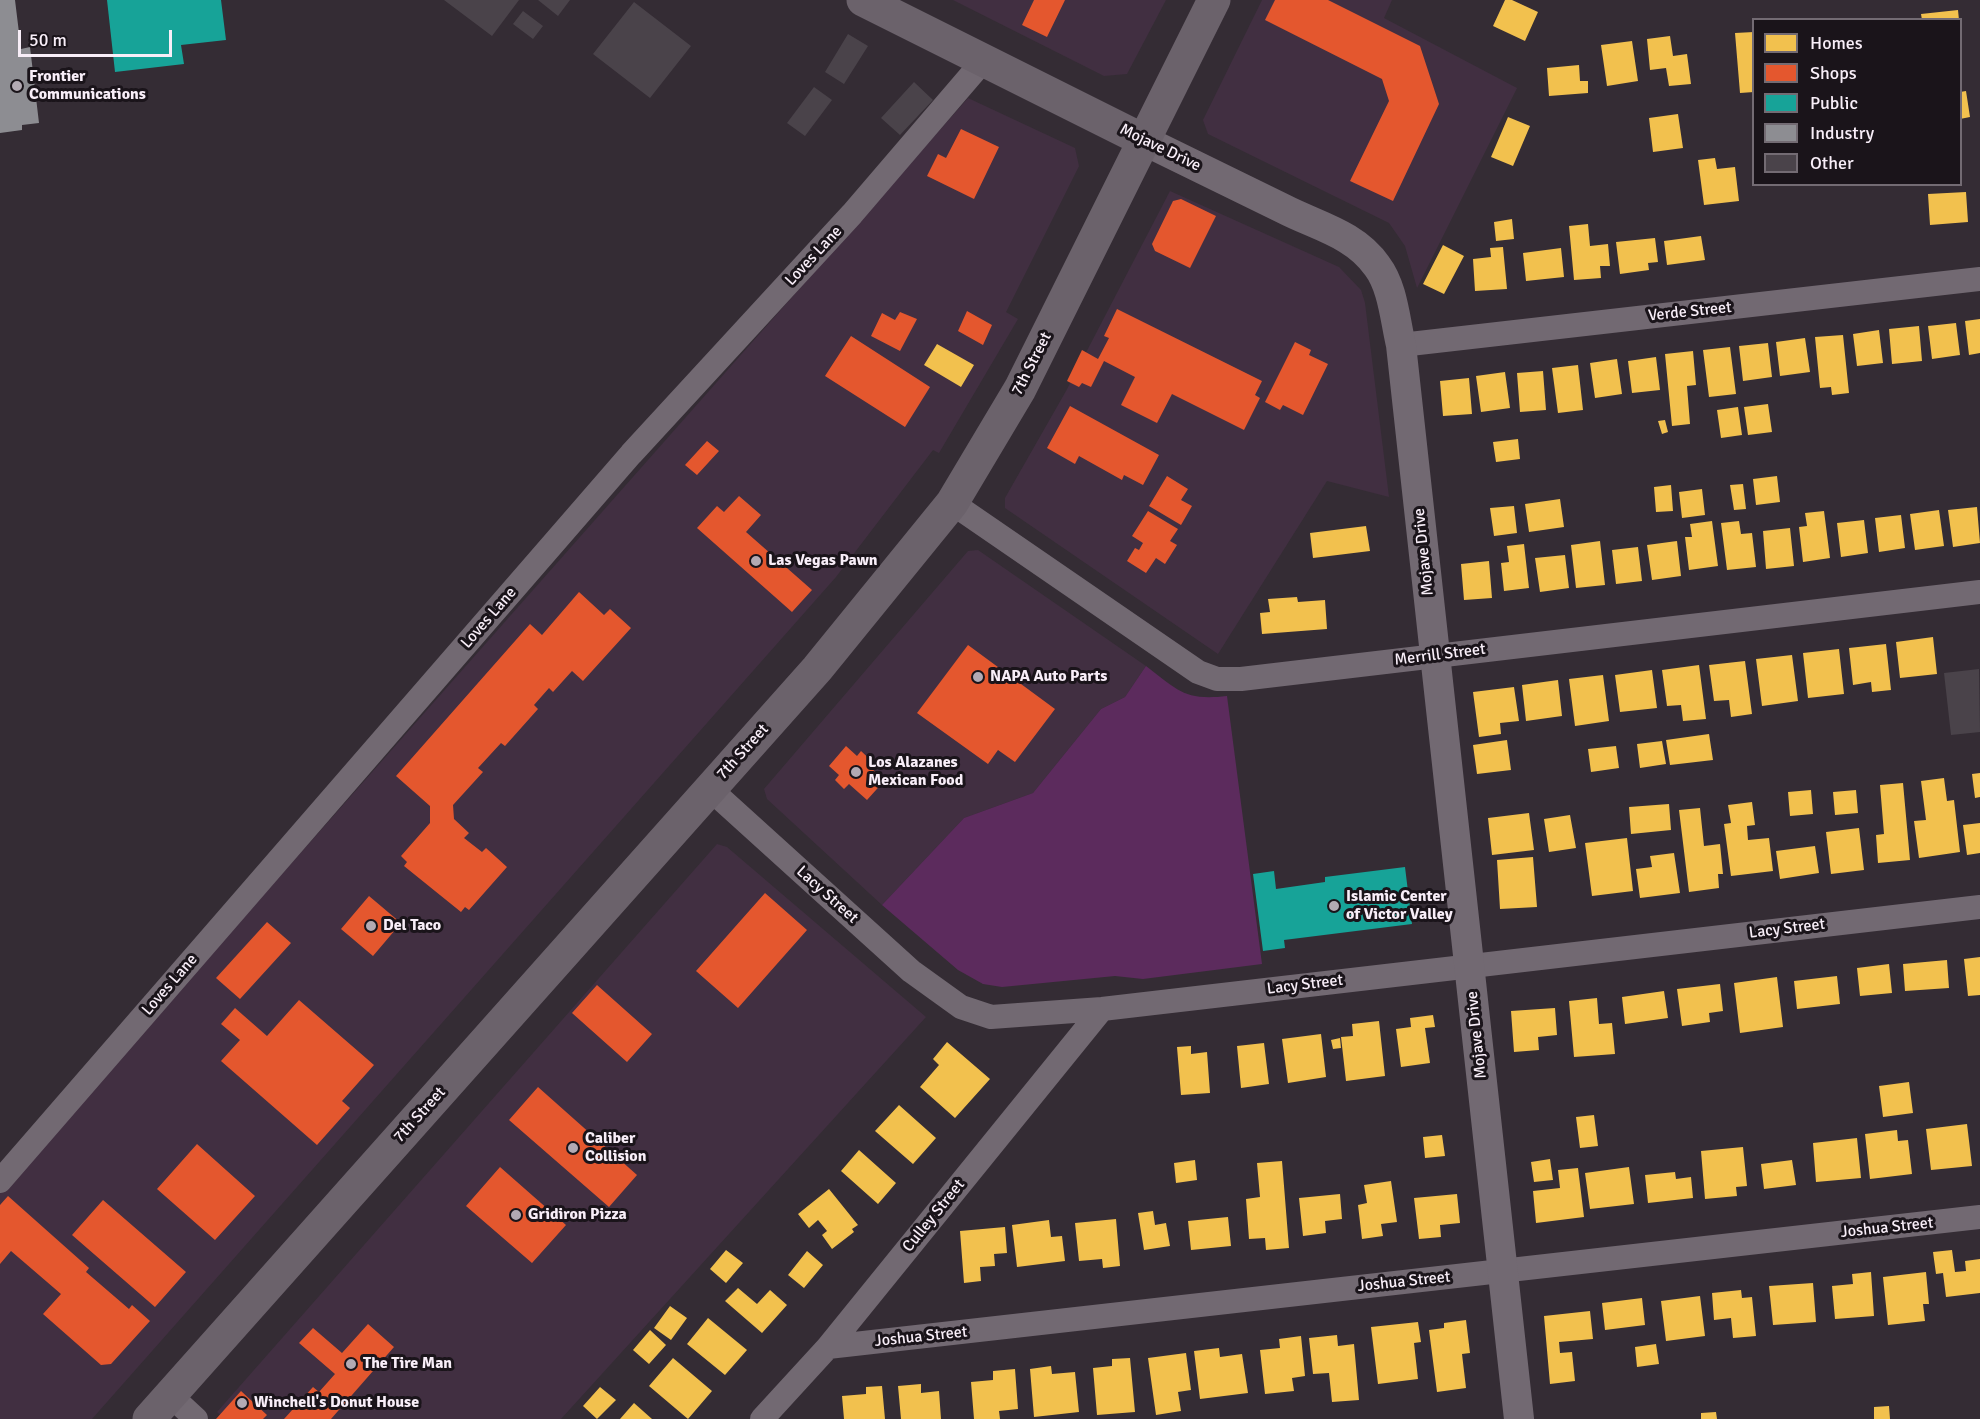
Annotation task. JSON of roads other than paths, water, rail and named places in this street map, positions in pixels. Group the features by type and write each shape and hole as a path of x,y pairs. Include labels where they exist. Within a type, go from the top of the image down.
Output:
{"main road":[{"name":"Mojave Drive","path":"863,0 1143,140"},
{"name":"7th Street","path":"159,1411 817,669 952,502 1020,389 1214,0"}],"street":[{"name":"Loves Lane","path":"0,1180 623,464 852,214 984,60"},
{"name":"Mojave Drive","path":"1143,140 1340,234 1364,249 1379,267 1387,285 1401,345 1519,1419"},
{"name":"Verde Street","path":"1401,345 1980,279"},
{"name":"Merrill Street","path":"952,502 1143,637 1198,672 1217,679 1241,679 1980,591"},
{"name":"Lacy Street","path":"710,789 911,971 961,1007 991,1017 1102,1009 1980,907"},
{"name":"Culley Street","path":"762,1419 828,1347 1102,1009"},
{"name":"Joshua Street","path":"828,1347 1980,1217"},
{"path":"159,1411 196,1419"}],"place":[{"name":"Frontier Communications","path":"17,86"},
{"name":"Las Vegas Pawn","path":"756,561"},
{"name":"NAPA Auto Parts","path":"978,677"},
{"name":"Los Alazanes Mexican Food","path":"856,772"},
{"name":"Islamic Center of Victor Valley","path":"1334,906"},
{"name":"Del Taco","path":"371,926"},
{"name":"Caliber Collision","path":"573,1148"},
{"name":"Gridiron Pizza","path":"516,1215"},
{"name":"The Tire Man","path":"351,1364"},
{"name":"Winchell's Donut House","path":"242,1403"}]}
